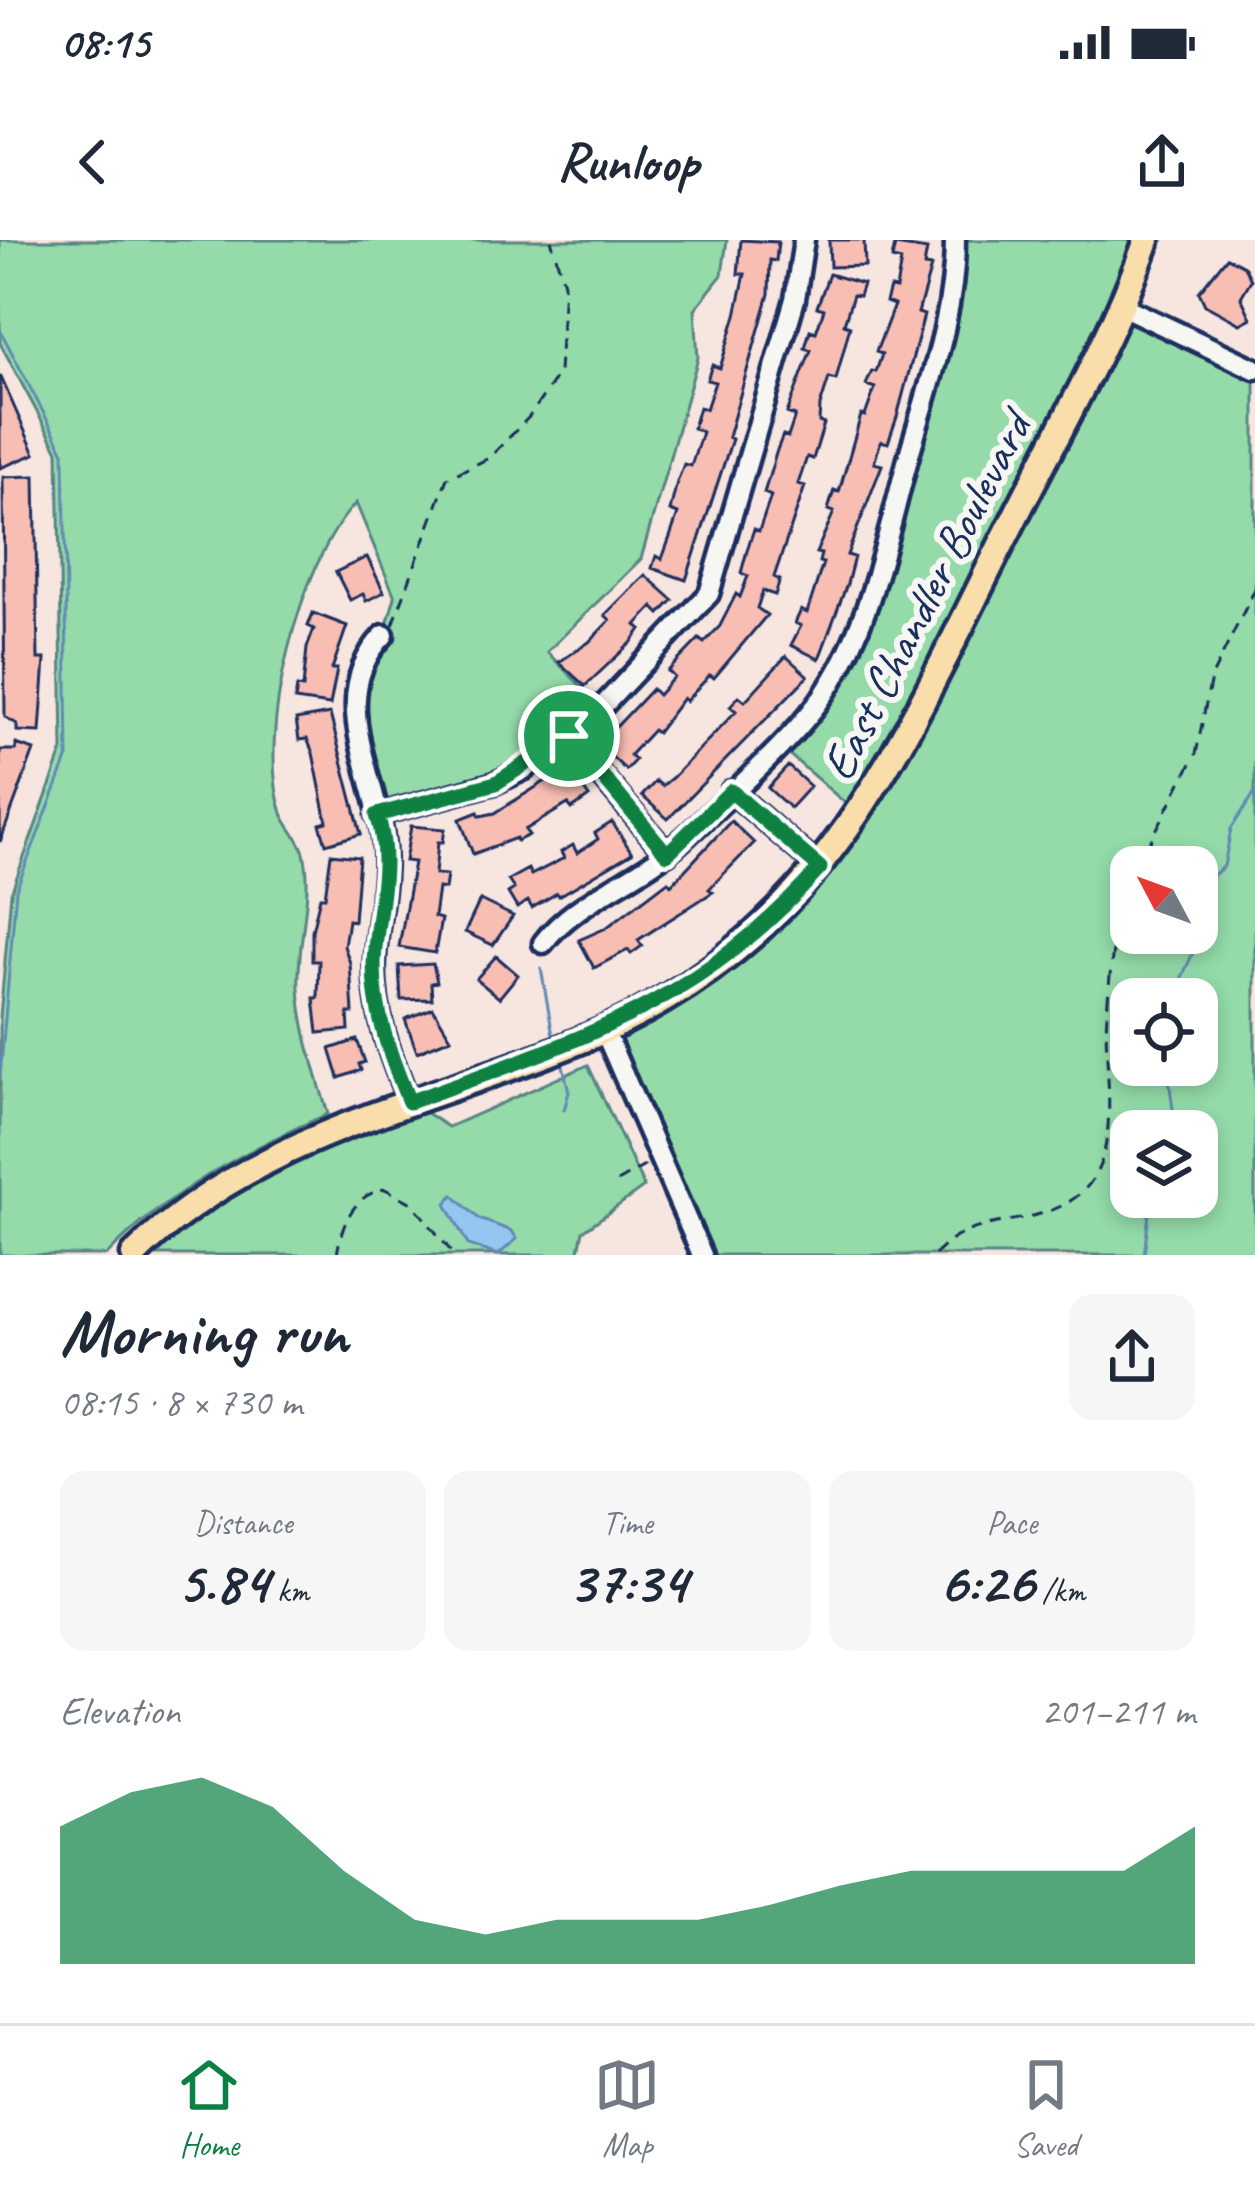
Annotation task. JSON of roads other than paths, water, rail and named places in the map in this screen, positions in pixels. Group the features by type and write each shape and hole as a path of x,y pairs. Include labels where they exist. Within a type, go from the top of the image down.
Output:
{"main road":[{"name":"East Chandler Boulevard","path":"134,1255 208,1195 276,1155 327,1131 604,1030 702,975 751,938 820,868 860,816 898,752 1120,304 1147,240"}],"street":[{"path":"377,815 496,783 569,736 710,594 796,299 804,240"},
{"path":"543,943 566,917 667,854 815,707 850,651 948,316 955,240"},
{"path":"1120,304 1255,370"},
{"path":"384,635 365,654 356,718 384,864 375,986 382,1030 409,1102"},
{"path":"569,736 667,854"},
{"path":"731,791 820,868"},
{"path":"604,1030 702,1255"}],"water":[{"path":"453,1195 479,1219 512,1231 517,1239 498,1255 468,1245 446,1204"}],"waterway":[{"path":"0,330 64,452 68,757 16,890 0,1077"},
{"path":"1218,871 1224,866 1231,829 1255,792"},
{"path":"1182,978 1192,954"},
{"path":"541,968 554,1041"},
{"path":"562,1061 569,1092 564,1110"},
{"path":"1170,1086 1173,1110"},
{"path":"1144,1255 1148,1218"}]}
